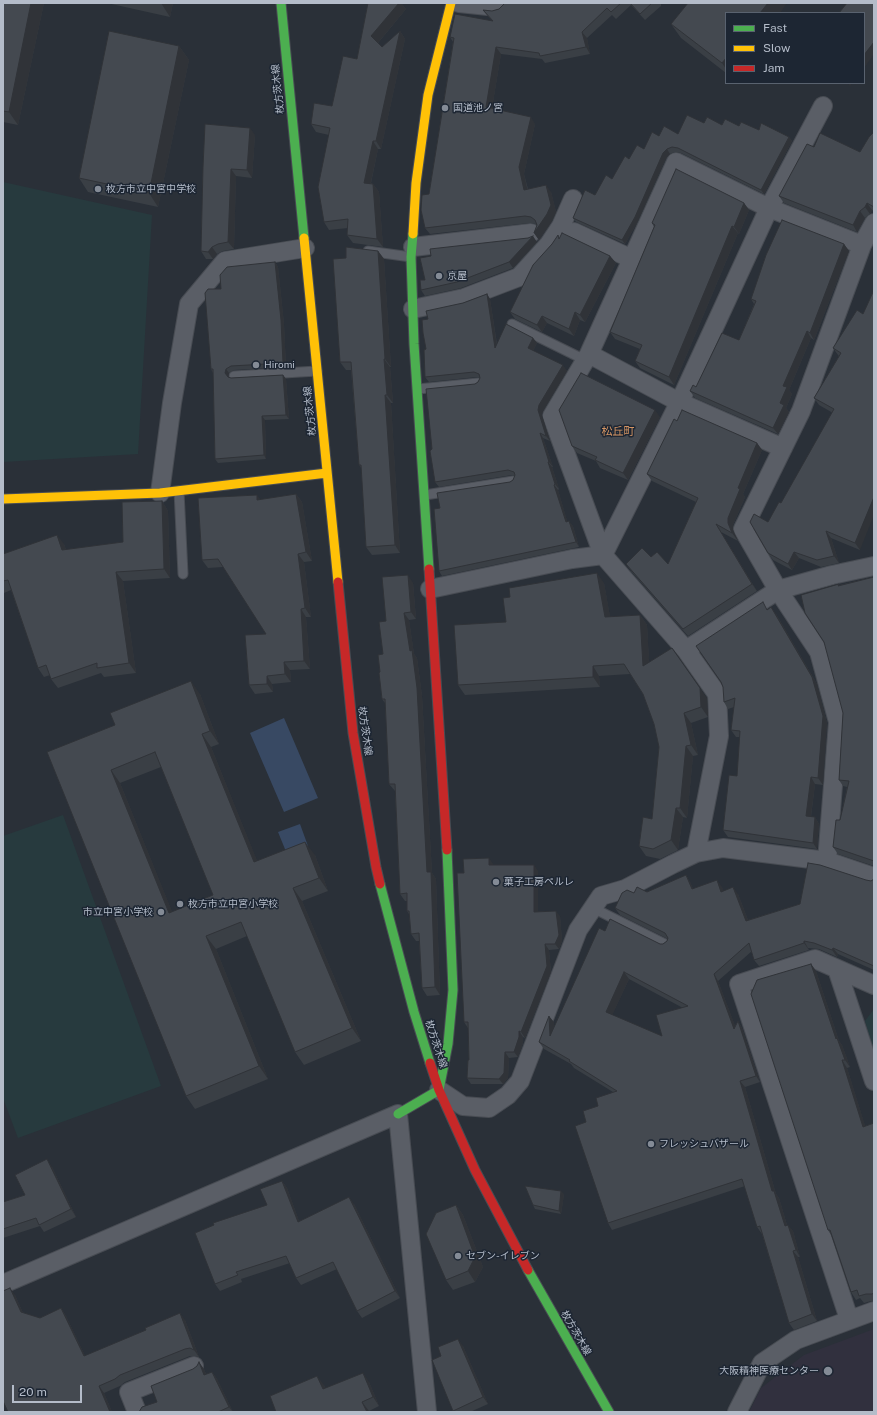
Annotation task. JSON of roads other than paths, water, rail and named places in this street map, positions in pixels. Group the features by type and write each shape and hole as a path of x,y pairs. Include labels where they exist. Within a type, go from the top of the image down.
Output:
{"street":[{"name":"枚方茨木線","path":"281,3 353,733 376,867 414,1012 439,1090 478,1177 542,1296 609,1412"},
{"path":"3,1284 398,1114 439,1090 448,1044 453,990 448,864 413,309 412,252 416,183 428,95 451,3"},
{"path":"459,3 498,7 503,3"},
{"path":"603,555 679,402 769,208 823,106"},
{"path":"696,853 719,736 717,694 686,650 603,555 552,416 587,357 676,162 769,208 862,245"},
{"path":"413,309 464,298 519,277 549,244 561,226 573,200"},
{"path":"827,860 838,722 820,652 778,590 743,529 801,411 862,245 874,222"},
{"path":"574,232 632,259"},
{"path":"412,252 531,233"},
{"path":"160,493 172,403 189,304 226,261 305,248"},
{"path":"587,357 679,402 783,448"},
{"path":"4,502 160,493 327,474"},
{"path":"430,589 572,559 603,555"},
{"path":"686,650 778,590 832,575 874,566"},
{"path":"439,1090 462,1106 489,1108 508,1095 516,1086 520,1081 578,930 601,896 625,889 696,853 723,848 827,860 874,877"},
{"path":"849,1319 739,984 815,959 874,985"},
{"path":"837,969 874,1081"},
{"path":"398,1114 427,1412"},
{"path":"737,1412 762,1363 796,1340 849,1319 874,1311"},
{"path":"137,1412 129,1392 194,1366"}],"lane":[{"path":"362,250 412,252"},
{"path":"512,324 587,357"},
{"path":"234,376 317,371"},
{"path":"418,389 478,383"},
{"path":"425,495 513,481"},
{"path":"179,490 183,574"},
{"path":"592,908 667,944"}],"water":[{"path":"284,718 318,798 284,812 250,733"},
{"path":"300,824 308,846 287,854 278,832"}],"place":[{"name":"国道池ノ宮","path":"445,108"},
{"name":"枚方市立中宮中学校","path":"98,189"},
{"name":"京屋","path":"439,276"},
{"name":"Hiromi","path":"256,365"},
{"name":"菓子工房ペルレ","path":"496,882"},
{"name":"枚方市立中宮小学校","path":"180,904"},
{"name":"市立中宮小学校","path":"161,912"},
{"name":"フレッシュバザール","path":"651,1144"},
{"name":"セブン-イレブン","path":"458,1256"},
{"name":"大阪精神医療センター","path":"828,1371"}],"district":[{"name":"松丘町","path":"618,432"}]}
